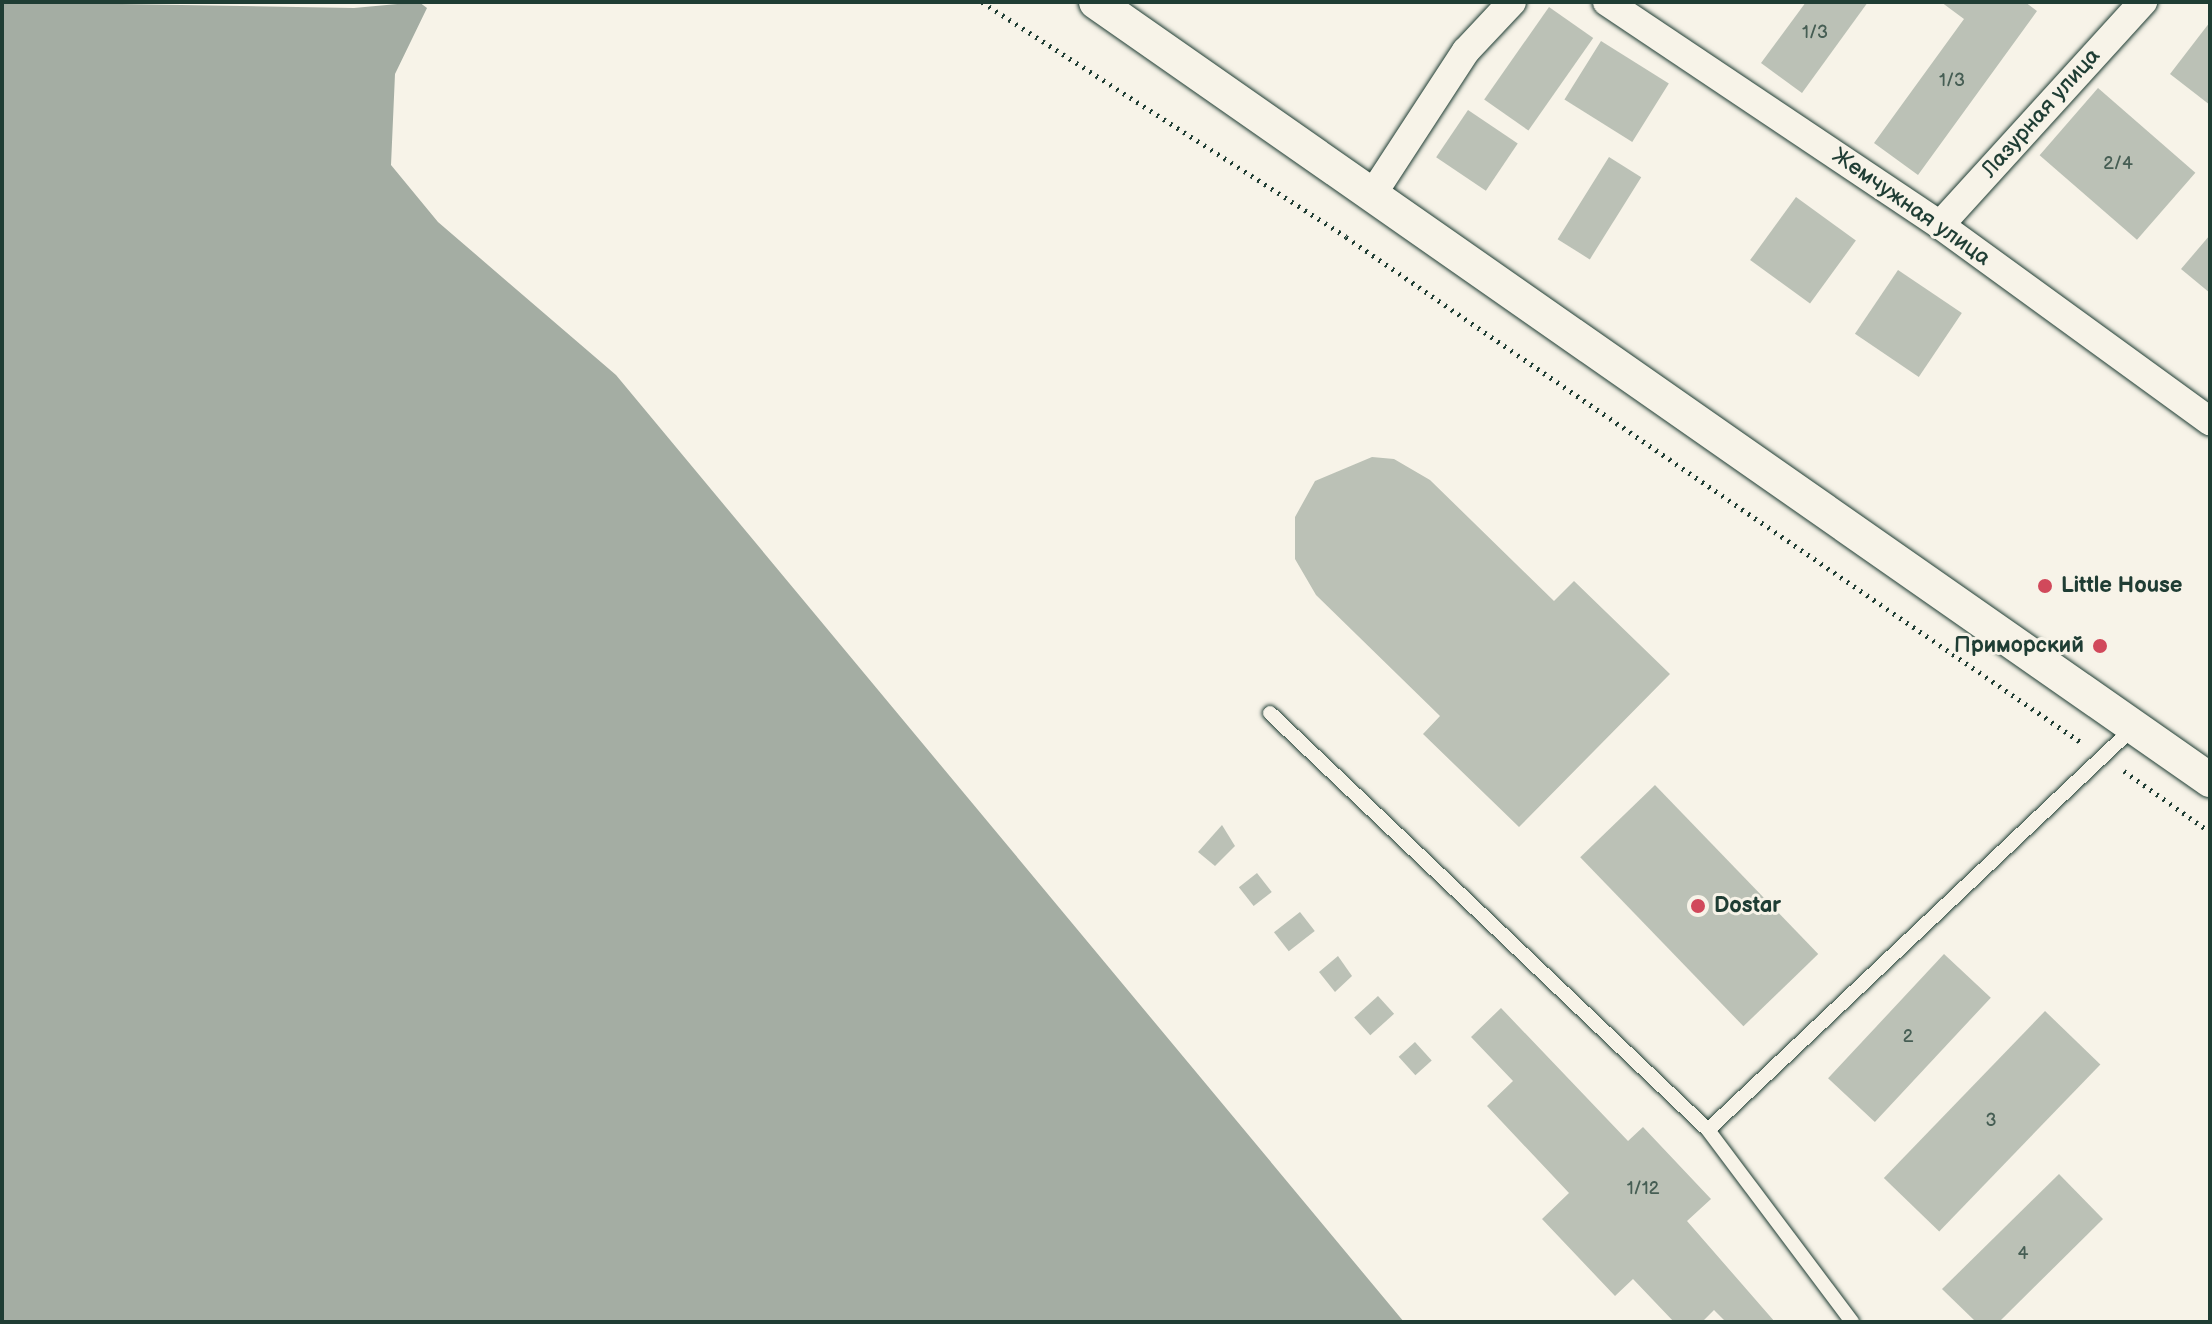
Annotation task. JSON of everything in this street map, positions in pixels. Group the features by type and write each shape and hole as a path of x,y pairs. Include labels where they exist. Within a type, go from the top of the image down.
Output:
{"street":[{"path":"1096,2 2210,780"},
{"path":"1372,195 1466,51 1512,2"},
{"name":"Жемчужная улица","path":"1607,2 1940,225 2210,421"},
{"name":"Лазурная улица","path":"1940,225 2143,2"}],"lane":[{"path":"1270,713 1708,1130 1852,1322"},
{"path":"1708,1130 2133,728"}],"path":[{"path":"982,2 1346,237 2210,832"}],"shaded area":[{"path":"2,2 354,8 419,2 427,8 395,74 391,165 438,222 616,375 1404,1322 2,1322"}],"building":[{"path":"1806,2 1868,2 1802,93 1761,63"},
{"path":"1941,2 2025,2 2037,11 1918,175 1874,143 1964,19"},
{"path":"1549,7 1593,38 1528,131 1484,100"},
{"path":"2210,22 2210,105 2170,74"},
{"path":"1601,41 1669,83 1632,142 1564,100"},
{"path":"2098,88 2195,173 2137,240 2040,155"},
{"path":"1468,110 1518,144 1486,191 1436,157"},
{"path":"1609,157 1641,177 1590,259 1558,239"},
{"path":"1796,197 1856,240 1810,304 1750,260"},
{"path":"2210,235 2210,293 2181,269"},
{"path":"1898,270 1962,313 1919,377 1855,334"},
{"path":"1372,457 1394,459 1430,480 1554,601 1574,581 1670,674 1519,827 1423,734 1440,716 1316,595 1295,559 1295,517 1315,481"},
{"name":"Dostar","path":"1655,785 1818,954 1743,1026 1580,857"},
{"path":"1222,825 1235,846 1215,866 1198,852"},
{"path":"1257,873 1272,892 1254,906 1239,887"},
{"path":"1300,912 1315,931 1289,951 1274,932"},
{"path":"1944,954 1991,998 1875,1122 1828,1078"},
{"path":"1338,956 1352,976 1335,992 1319,972"},
{"path":"1378,996 1394,1014 1370,1035 1354,1017"},
{"path":"1501,1008 1628,1141 1643,1127 1711,1199 1687,1221 1775,1322 1726,1322 1714,1310 1702,1322 1674,1322 1633,1279 1615,1296 1542,1219 1569,1193 1487,1106 1513,1081 1471,1037"},
{"path":"2045,1011 2100,1064 1939,1231 1884,1178"},
{"path":"1415,1042 1432,1061 1415,1075 1399,1057"},
{"path":"2059,1174 2103,1219 1999,1322 1976,1322 1942,1289"}],"place":[{"name":"Little House","path":"2045,586"},
{"name":"Приморский","path":"2100,646"},
{"name":"Dostar","path":"1698,906"}]}
